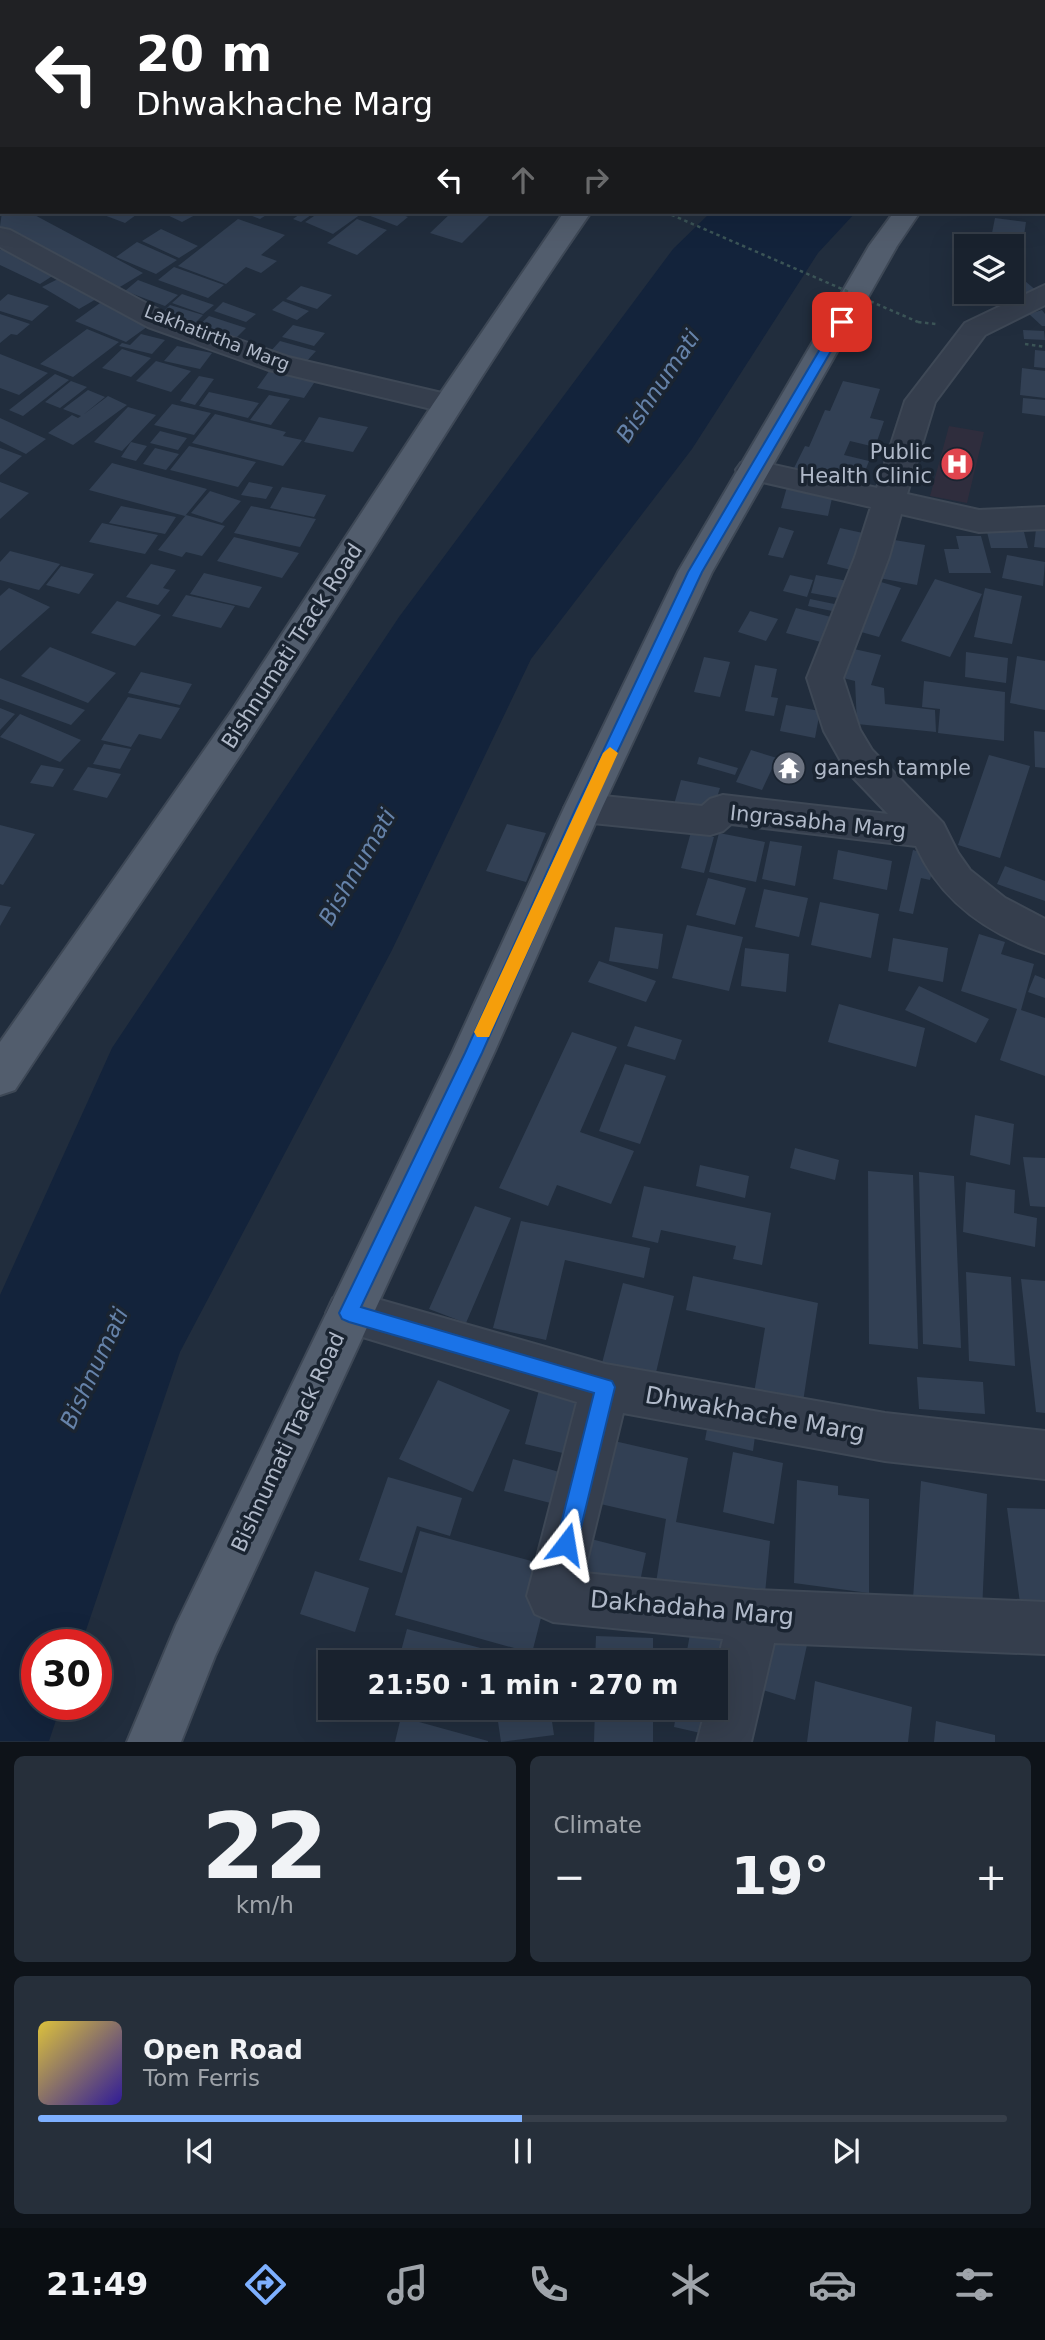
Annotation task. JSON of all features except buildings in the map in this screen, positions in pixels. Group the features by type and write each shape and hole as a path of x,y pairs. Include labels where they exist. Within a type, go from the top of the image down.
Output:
{"main road":[{"name":"Bishnumati Track Road","path":"0,1077 96,933 244,721 448,404 577,214"},
{"name":"Bishnumati Track Road","path":"154,1741 194,1643 473,1053 583,808 695,572 752,470 842,322 883,246 906,214"}],"street":[{"name":"Lakhatirtha Marg","path":"0,236 159,321 279,364 448,404"},
{"name":"Ingrasabha Marg","path":"1045,294 975,329 919,401 872,557 825,678 842,731 859,760 930,833 946,867 965,890 987,908 1045,937"},
{"path":"752,470 979,521 1045,518"},
{"name":"Ingrasabha Marg","path":"583,808 710,821 723,809 930,833"},
{"name":"Dhwakhache Marg","path":"349,1313 605,1387 885,1437 1045,1455"},
{"name":"Dakhadaha Marg","path":"605,1387 553,1596 755,1616 1045,1628"},
{"path":"724,1741 755,1616"}],"path":[{"path":"669,214 918,322"}],"shaded area":[{"name":"Public Health Clinic","path":"949,426 984,432 967,503 930,496"}],"water":[{"name":"Bishnumati","path":"709,214 854,214 818,253 692,449 531,659 392,950 180,1352 86,1629 21,1629 21,1720 56,1720 49,1741 0,1741 0,1295 112,1048 399,617 673,249"}],"slow traffic":[{"path":"483,1032 610,753"}],"place":[{"name":"Public Health Clinic","path":"957,464"},
{"name":"ganesh tample","path":"789,768"}],"route":[{"path":"566,1544 605,1387 349,1313 473,1053 583,808 695,572 752,470 842,322"}]}
